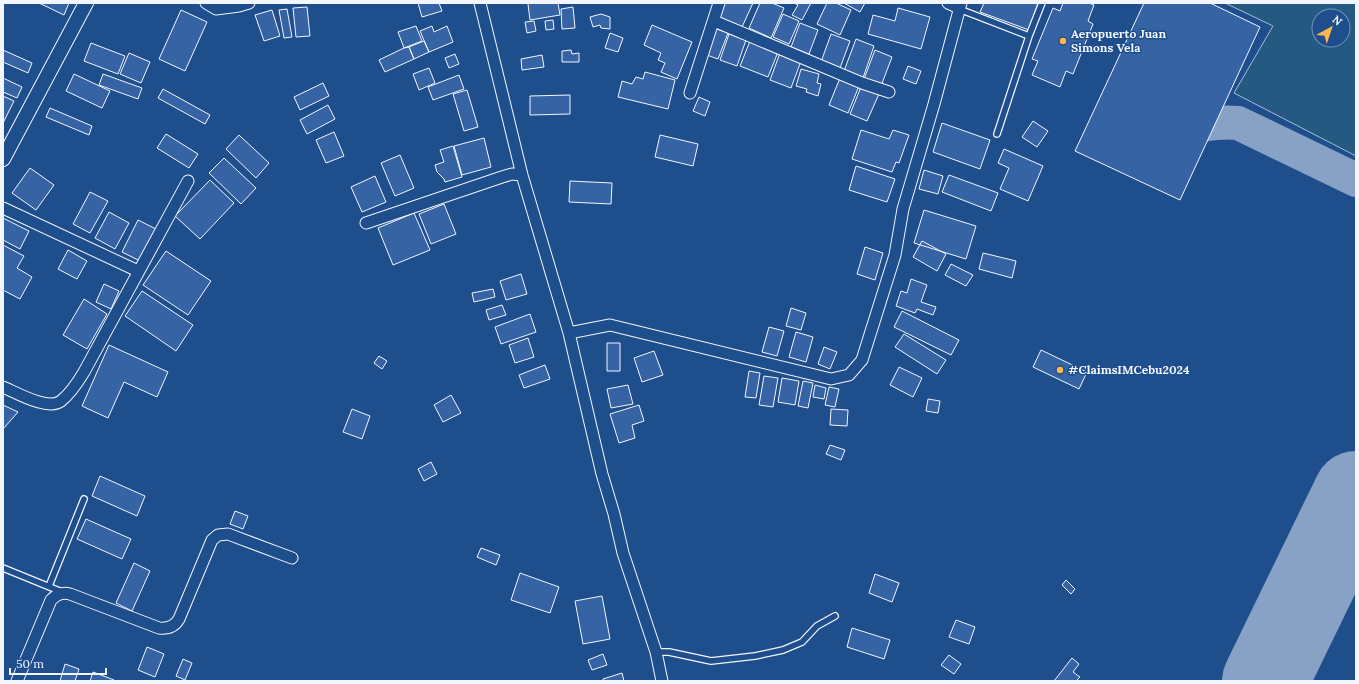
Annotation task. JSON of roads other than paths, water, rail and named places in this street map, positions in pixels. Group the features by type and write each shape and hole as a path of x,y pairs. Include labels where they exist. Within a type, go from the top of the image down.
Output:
{"street":[{"path":"3,159 86,3"},
{"path":"206,3 216,9 249,3"},
{"path":"480,3 522,175 569,333 602,474 614,514 623,553 656,652 662,681"},
{"path":"690,93 719,3"},
{"path":"569,333 610,325 831,379 849,375 862,360 895,255 903,209 934,104 960,6 948,3"},
{"path":"714,21 862,83 889,92"},
{"path":"366,223 502,177 512,174 522,175"},
{"path":"3,388 50,405 60,402 72,391 84,372 188,181"},
{"path":"3,208 138,271"},
{"path":"17,681 52,600 58,595 66,593 159,628 167,628 174,625 179,618 212,540 218,535 228,534 292,558"}],"lane":[{"path":"997,134 1042,3"},
{"path":"960,6 1030,36"},
{"path":"49,586 84,499"},
{"path":"3,568 66,593"},
{"path":"656,652 669,652 711,661 755,656 783,650 802,642 817,626 835,616"}],"place":[{"name":"Aeropuerto Juan Simons Vela","path":"1063,41"},
{"name":"#ClaimsIMCebu2024","path":"1060,370"}]}
